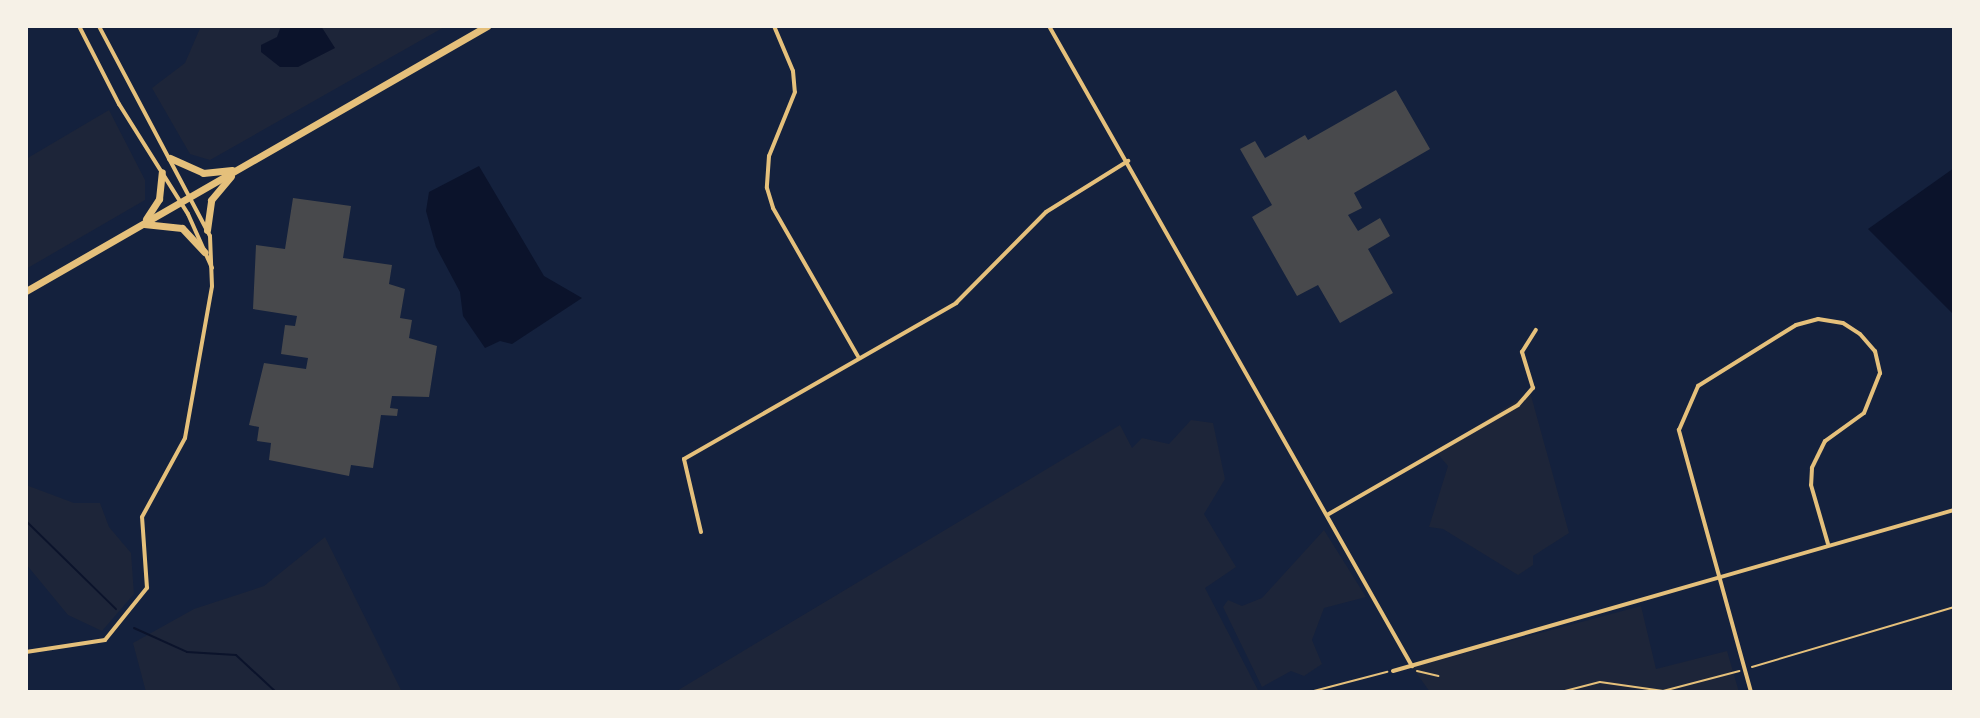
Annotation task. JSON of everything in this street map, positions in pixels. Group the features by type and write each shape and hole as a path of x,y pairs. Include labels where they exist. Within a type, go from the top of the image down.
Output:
{"main road":[{"path":"26,291 487,26"},
{"path":"170,158 203,173 239,169"},
{"path":"207,230 211,200 239,169"},
{"path":"142,224 158,203 162,172"},
{"path":"142,224 182,228 204,252"}],"street":[{"path":"79,26 181,201 212,268"},
{"path":"26,652 105,640 147,588 142,517 185,438 214,252 190,196 99,26"},
{"path":"774,26 793,71 795,92 769,156 767,188 773,208 860,359"},
{"path":"1049,26 1412,666"},
{"path":"701,532 684,459 956,303 1046,212 1128,161"},
{"path":"1751,692 1679,440 1683,411 1698,386 1796,325 1818,319 1843,323 1860,334 1875,351 1880,373 1864,413 1825,441 1812,468 1811,485 1828,544"},
{"path":"1327,515 1518,405 1533,388 1522,352 1536,330"},
{"path":"1393,671 1718,575 1954,510"}],"path":[{"path":"1561,692 1600,682 1663,691 1954,607"},
{"path":"1310,692 1393,671 1438,676"}],"shaded area":[{"path":"201,26 446,26 210,160 190,154 152,88 185,63"},
{"path":"281,26 321,26 335,48 298,67 280,67 261,52 261,45 277,37"},
{"path":"109,110 145,180 145,200 26,269 26,159"},
{"path":"479,166 544,276 582,298 512,344 500,341 485,348 463,316 460,292 436,247 426,211 429,192"},
{"path":"1954,168 1954,285 1952,313 1868,229"},
{"path":"1530,392 1569,533 1533,556 1533,565 1518,575 1443,529 1429,527 1448,466 1436,452"},
{"path":"1191,420 1213,423 1225,479 1204,514 1236,567 1205,588 1259,692 675,692 1120,425 1132,448 1142,438 1169,444"},
{"path":"26,485 74,503 100,503 109,527 131,553 134,594 102,631 68,615 26,564"},
{"path":"1324,530 1366,597 1324,608 1312,640 1322,664 1304,676 1291,671 1262,687 1223,607 1228,600 1242,606 1262,598"},
{"path":"325,537 402,692 146,692 133,643 194,609 264,586"},
{"path":"1641,606 1656,669 1727,651 1739,692 1430,692 1412,667"}],"building":[{"path":"1396,90 1430,149 1354,193 1362,208 1348,215 1358,231 1380,218 1390,236 1368,249 1393,293 1340,323 1318,285 1297,296 1252,217 1272,205 1240,149 1255,141 1265,158 1305,135 1308,140"},
{"path":"293,198 351,206 343,258 392,265 389,284 405,289 400,318 412,320 409,338 437,346 429,397 392,396 390,408 398,409 397,416 381,415 373,468 351,465 349,476 269,460 271,443 257,441 259,427 249,425 264,363 306,369 308,358 281,354 285,325 295,326 297,316 253,309 256,245 285,249"}],"waterway":[{"path":"26,521 116,609"},
{"path":"134,628 187,652 236,655 276,692"}]}
